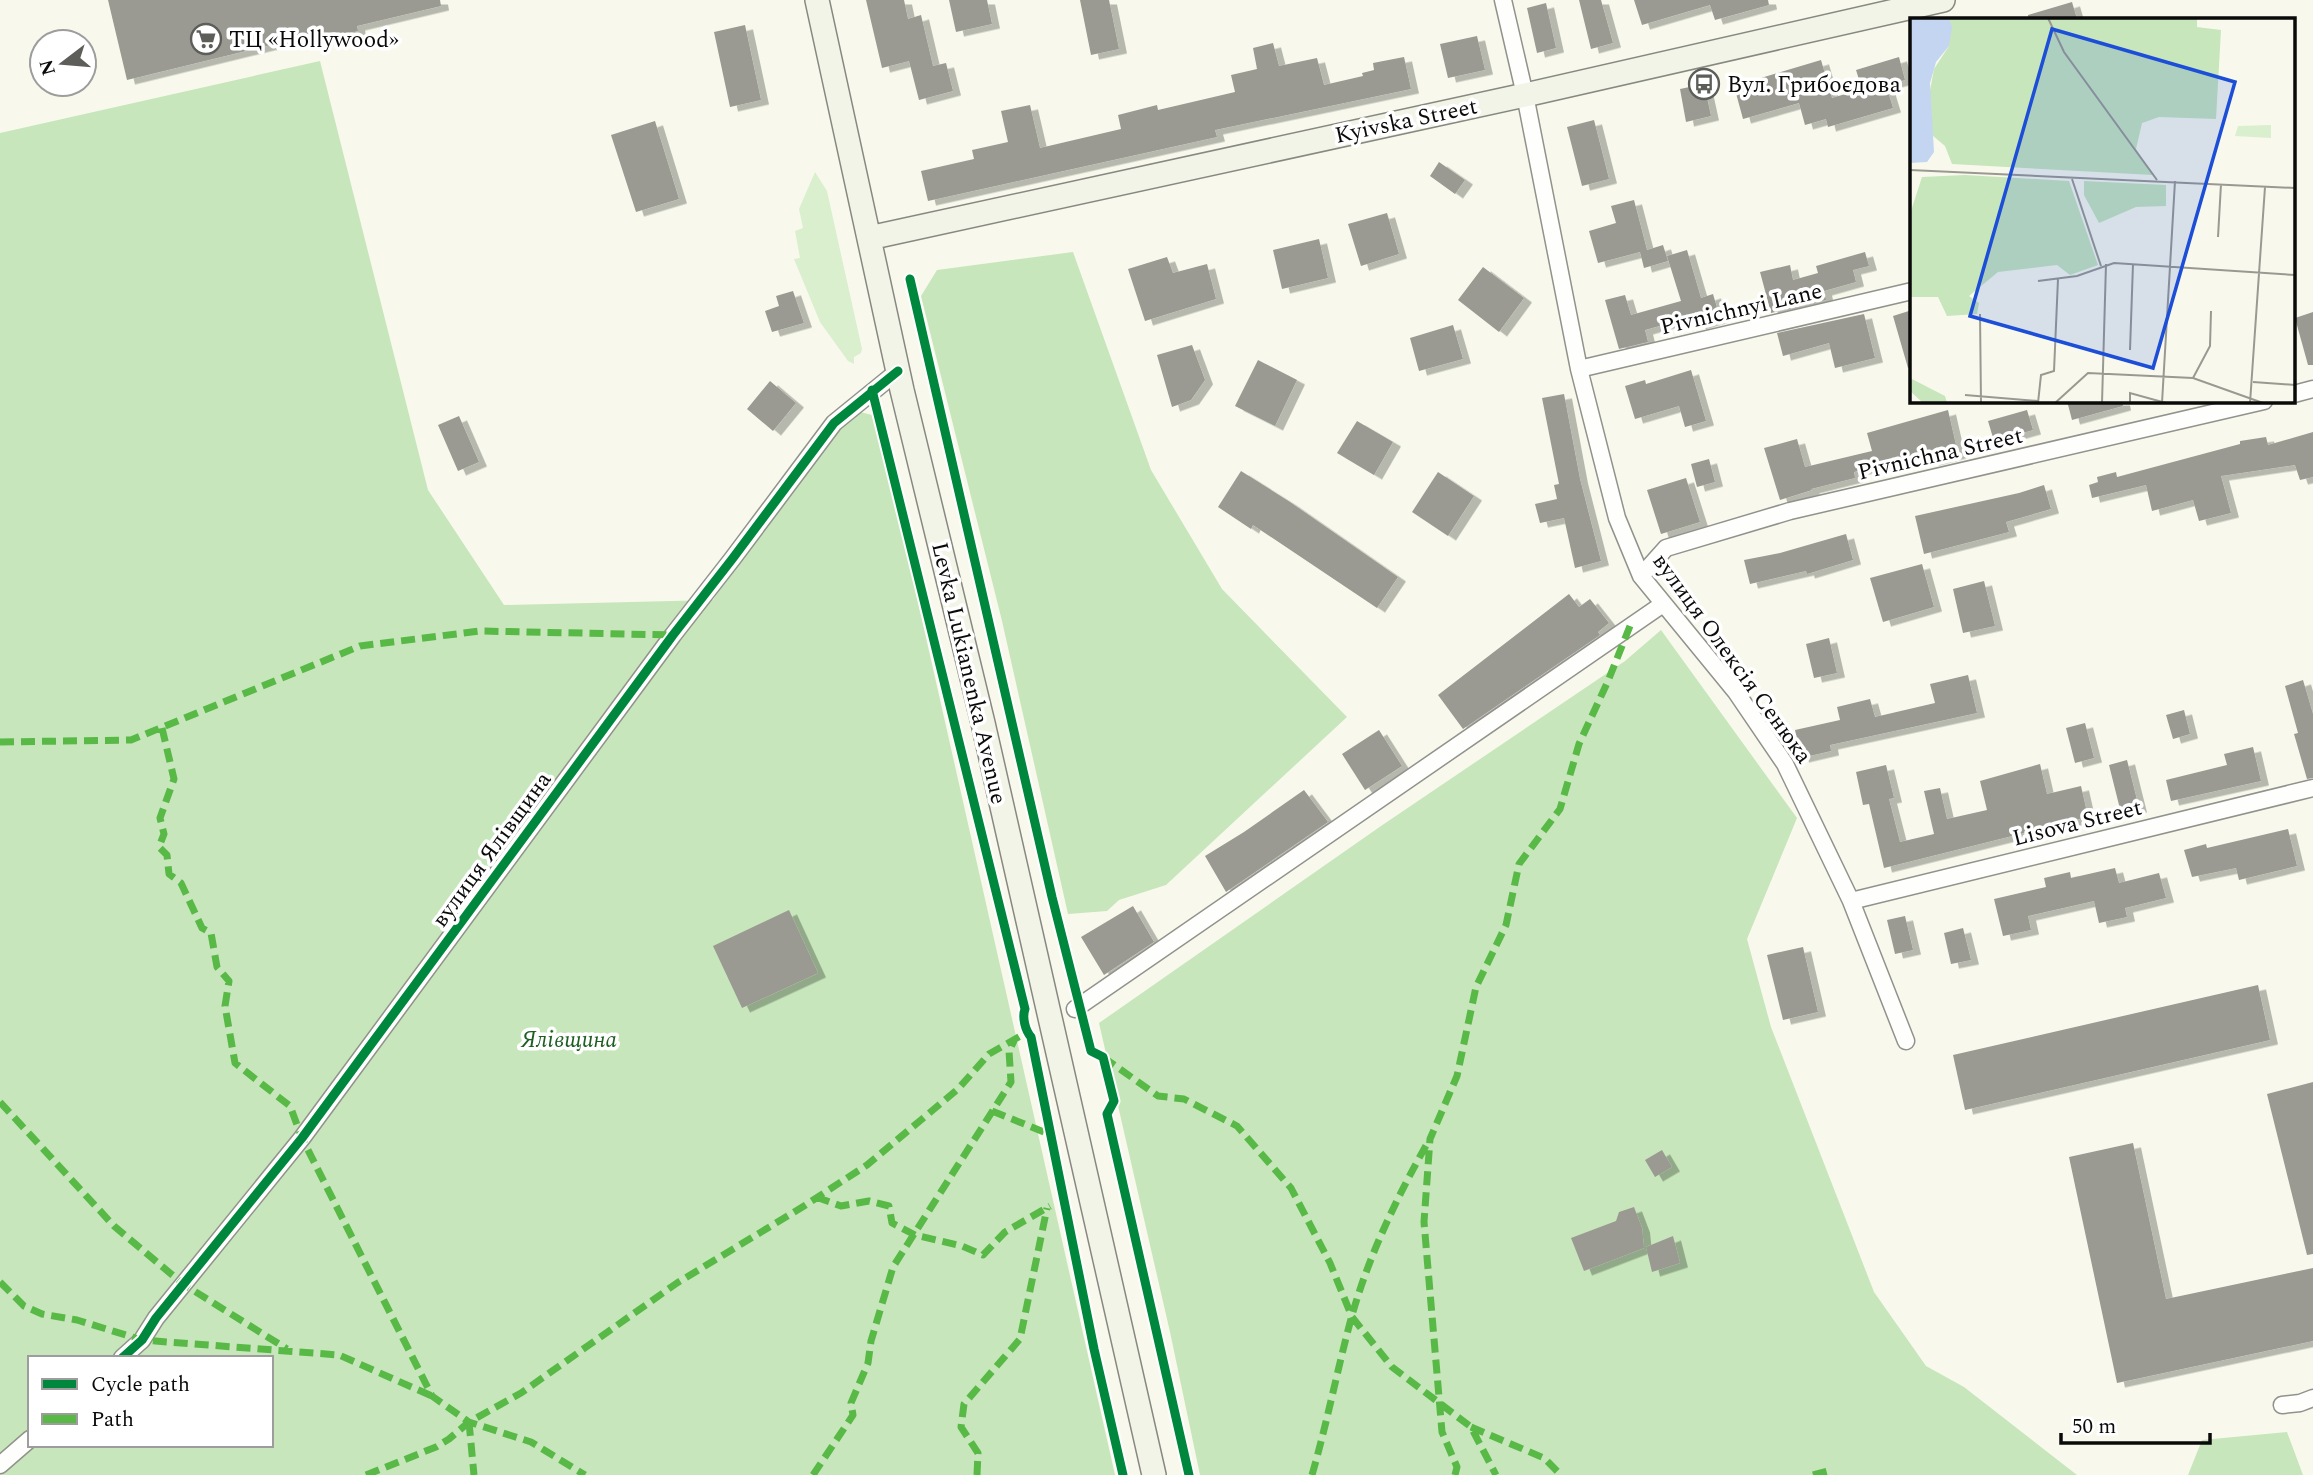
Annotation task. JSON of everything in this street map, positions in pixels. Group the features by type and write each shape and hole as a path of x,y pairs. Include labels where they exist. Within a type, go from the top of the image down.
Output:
{"main road":[{"name":"Levka Lukianenka Avenue","path":"817,0 898,370 986,737 1154,1475"},
{"name":"Kyivska Street","path":"869,238 1525,95 1943,0"}],"street":[{"name":"вулиця Олексія Сенюка","path":"1503,0 1525,95 1579,369 1617,517 1641,576 1735,692 1785,764 1852,901 1906,1041"},
{"name":"Pivnichnyi Lane","path":"1579,369 1910,291"},
{"name":"вулиця Ялівщина","path":"124,1356 142,1340 163,1309 302,1138 673,635 834,423 898,370"},
{"path":"2296,393 2313,389"},
{"name":"Pivnichna Street","path":"1641,576 1665,548 1790,511 2260,402"},
{"path":"1075,1009 1662,604"},
{"name":"Lisova Street","path":"1852,901 2313,788"},
{"path":"2282,1405 2300,1404 2313,1398"},
{"path":"0,1465 28,1441"}],"green space":[{"name":"Ялівщина","path":"320,61 428,490 504,605 713,600 748,545 852,410 876,416 1115,1475 0,1475 0,133"},
{"path":"815,172 827,191 862,349 861,353 854,357 854,364 848,361 820,322 794,259 800,258 795,231 803,228 799,209"},
{"path":"1073,252 1151,470 1222,589 1347,717 1166,885 1119,900 1107,911 1068,914 1002,621 921,296 937,270"},
{"path":"1661,630 1797,818 1747,939 1771,1027 1874,1292 1926,1366 1964,1387 2077,1475 1200,1475 1099,1023 1381,826 1625,661"},
{"path":"2287,1432 2303,1475 2188,1475 2202,1440"}],"building":[{"name":"ТЦ «Hollywood»","path":"108,0 440,0 441,6 357,26 358,31 305,44 303,37 127,80"},
{"path":"866,0 904,0 908,19 921,15 933,66 946,63 953,91 919,100 909,61 882,68"},
{"path":"949,0 987,0 992,24 956,32"},
{"path":"1080,0 1109,0 1119,49 1091,55"},
{"path":"1579,0 1601,0 1613,43 1591,49"},
{"path":"1634,0 1768,0 1769,5 1715,20 1710,5 1642,25"},
{"path":"2072,2 2077,18 2028,18 2028,15"},
{"path":"1546,3 1556,48 1537,53 1527,8"},
{"path":"745,25 761,100 730,107 714,32"},
{"path":"1477,36 1485,70 1448,78 1440,44"},
{"path":"1273,43 1279,66 1317,58 1324,85 1363,76 1362,73 1374,70 1373,63 1404,57 1411,89 1215,130 1217,137 928,201 921,171 974,159 972,150 1008,142 1001,111 1030,105 1040,148 1121,129 1118,115 1157,105 1158,110 1235,92 1231,75 1257,69 1253,48"},
{"path":"1899,57 1905,80 1886,85 1893,108 1828,127 1826,119 1805,125 1799,103 1743,119 1734,86 1821,60 1832,98 1862,89 1856,70"},
{"path":"1704,84 1711,116 1686,122 1680,89"},
{"path":"1594,120 1609,179 1582,186 1567,127"},
{"path":"655,121 679,199 636,212 611,135"},
{"path":"1439,162 1465,180 1455,194 1430,176"},
{"path":"1634,200 1647,250 1663,245 1668,261 1644,268 1640,252 1598,263 1589,231 1616,223 1611,206"},
{"path":"1387,213 1399,254 1361,266 1348,224"},
{"path":"1319,239 1328,278 1282,289 1273,250"},
{"path":"1687,250 1701,298 1713,294 1720,318 1698,325 1695,316 1645,330 1648,342 1619,349 1605,300 1625,295 1631,315 1681,301 1667,256"},
{"path":"1865,252 1869,266 1853,270 1856,282 1824,291 1826,300 1771,313 1760,272 1790,265 1793,280 1818,273 1816,266"},
{"path":"1167,257 1173,273 1207,264 1216,299 1145,321 1128,269"},
{"path":"1483,267 1524,298 1499,332 1458,300"},
{"path":"793,291 804,323 772,332 765,311 779,306 776,296"},
{"path":"1910,311 1910,368 1908,368 1893,316"},
{"path":"2313,312 2313,365 2308,365 2296,318"},
{"path":"1864,314 1875,358 1835,368 1829,343 1783,356 1777,333"},
{"path":"1453,325 1463,359 1419,371 1410,338"},
{"path":"1192,345 1205,380 1191,400 1172,407 1157,355"},
{"path":"1258,360 1297,380 1275,426 1235,406"},
{"path":"1691,370 1706,421 1685,427 1679,406 1635,419 1625,386 1645,380 1646,384"},
{"path":"770,381 796,403 773,431 747,409"},
{"path":"1564,394 1580,479 1601,561 1575,568 1564,518 1540,523 1535,504 1557,499 1554,485 1559,484 1542,398"},
{"path":"2067,402 2122,402 2123,406 2072,420"},
{"path":"1948,410 1958,454 1931,461 1928,451 1854,472 1855,478 1780,500 1764,448 1797,439 1805,467 1872,451 1867,433"},
{"path":"2027,410 2033,430 1994,441 1988,421"},
{"path":"459,416 479,462 458,471 438,425"},
{"path":"1357,421 1393,442 1374,475 1337,453"},
{"path":"2313,432 2313,477 2300,480 2295,465 2221,476 2231,513 2199,521 2193,500 2152,511 2146,485 2092,498 2089,485 2098,482 2097,477 2116,472 2117,477 2240,444 2240,441 2266,437 2268,445"},
{"path":"1709,459 1715,482 1697,487 1691,464"},
{"path":"1241,471 1398,577 1377,608 1253,525 1251,529 1218,507"},
{"path":"1438,472 1474,496 1448,536 1412,512"},
{"path":"1686,478 1700,522 1661,534 1647,490"},
{"path":"2044,485 2051,509 2006,522 2009,532 1924,554 1915,516"},
{"path":"1846,534 1853,560 1807,574 1806,571 1750,584 1744,560 1780,553"},
{"path":"1922,564 1934,607 1883,622 1870,578"},
{"path":"1984,581 1995,626 1963,633 1953,589"},
{"path":"1569,594 1579,607 1590,599 1609,623 1598,632 1600,635 1463,729 1438,695"},
{"path":"1829,638 1837,673 1814,678 1806,644"},
{"path":"1968,675 1977,713 1830,745 1831,751 1801,758 1795,730 1840,720 1837,707 1870,699 1875,717 1935,703 1930,684"},
{"path":"2303,680 2313,714 2313,778 2307,779 2294,734 2298,733 2285,686"},
{"path":"2184,710 2190,734 2173,739 2166,715"},
{"path":"2085,723 2094,758 2075,763 2066,728"},
{"path":"1379,730 1402,766 1365,790 1342,754"},
{"path":"2253,747 2261,781 2171,801 2166,780 2227,765 2224,754"},
{"path":"2127,760 2139,808 2121,813 2109,765"},
{"path":"2040,764 2047,794 2081,786 2088,817 1884,868 1869,804 1863,805 1856,772 1886,765 1894,798 1889,799 1900,842 1934,834 1924,791 1940,788 1947,819 1987,810 1980,781"},
{"path":"1304,790 1328,822 1226,892 1205,856"},
{"path":"2288,829 2297,866 2239,880 2236,868 2192,877 2184,850 2206,844 2207,848"},
{"path":"2115,868 2119,883 2159,873 2166,898 2125,908 2127,917 2099,923 2094,901 2028,916 2031,930 2003,936 1994,899 2046,887 2044,878 2070,872 2071,878"},
{"path":"1133,906 1154,942 1104,975 1081,937"},
{"path":"789,910 818,973 742,1008 713,946"},
{"path":"1905,916 1913,950 1895,954 1887,920"},
{"path":"1963,928 1971,960 1951,964 1944,933"},
{"path":"1803,947 1818,1012 1783,1020 1767,955"},
{"path":"2258,985 2270,1040 1965,1110 1953,1055"},
{"path":"2313,1082 2313,1254 2307,1255 2267,1094"},
{"path":"2133,1143 2166,1299 2313,1268 2313,1341 2117,1383 2069,1157"},
{"path":"1662,1150 1672,1167 1655,1177 1645,1160"},
{"path":"1634,1207 1642,1228 1644,1248 1584,1271 1571,1238 1616,1221 1619,1212"},
{"path":"1673,1236 1680,1263 1652,1272 1646,1247"}],"marked path":[{"path":"1455,1475 1457,1467 1442,1432 1424,1222 1430,1139 1457,1076 1476,987 1506,925 1519,864 1560,809 1579,744 1630,626"},
{"path":"0,742 131,740 360,646 480,631 673,635"},
{"path":"162,728 174,779 160,818 164,834 159,847 167,855 169,874 181,883 202,928 211,933 217,967 229,981 225,1006 235,1063 290,1106 302,1138 432,1396 469,1422 531,1442 585,1475"},
{"path":"366,1475 436,1447 449,1439 469,1422 521,1393 677,1283 867,1165 958,1089 989,1054 1031,1030"},
{"path":"813,1475 853,1415 851,1403 868,1363 871,1341 893,1267 1011,1082 1009,1051 1015,1039"},
{"path":"1103,1057 1158,1096 1184,1099 1237,1126 1291,1188 1330,1263 1352,1317 1392,1367 1471,1427 1496,1475"},
{"path":"0,1102 114,1226 183,1284 287,1349"},
{"path":"992,1111 1054,1136"},
{"path":"1312,1475 1351,1319 1366,1273 1394,1206 1428,1142"},
{"path":"816,1197 841,1206 869,1201 889,1206 892,1223 915,1235 962,1246 983,1255 1005,1232 1050,1206"},
{"path":"977,1475 978,1453 961,1427 964,1404 1020,1339 1047,1208"},
{"path":"0,1282 24,1306 42,1314 77,1320 142,1340 339,1355 432,1396"},
{"path":"469,1422 474,1475"},
{"path":"1471,1427 1544,1458 1561,1475"},
{"path":"1813,1475 1832,1470"}],"cycle path":[{"path":"910,279 1052,897 1091,1051 1103,1057 1114,1101 1107,1114 1189,1475"},
{"path":"124,1356 142,1340 156,1318 302,1138 673,635 834,423 898,371"},
{"path":"872,390 1025,1009 1025,1023 1031,1037 1094,1349 1123,1475"}],"place":[{"name":"ТЦ «Hollywood»","path":"206,39"},
{"name":"Вул. Грибоєдова","path":"1704,84"}]}
